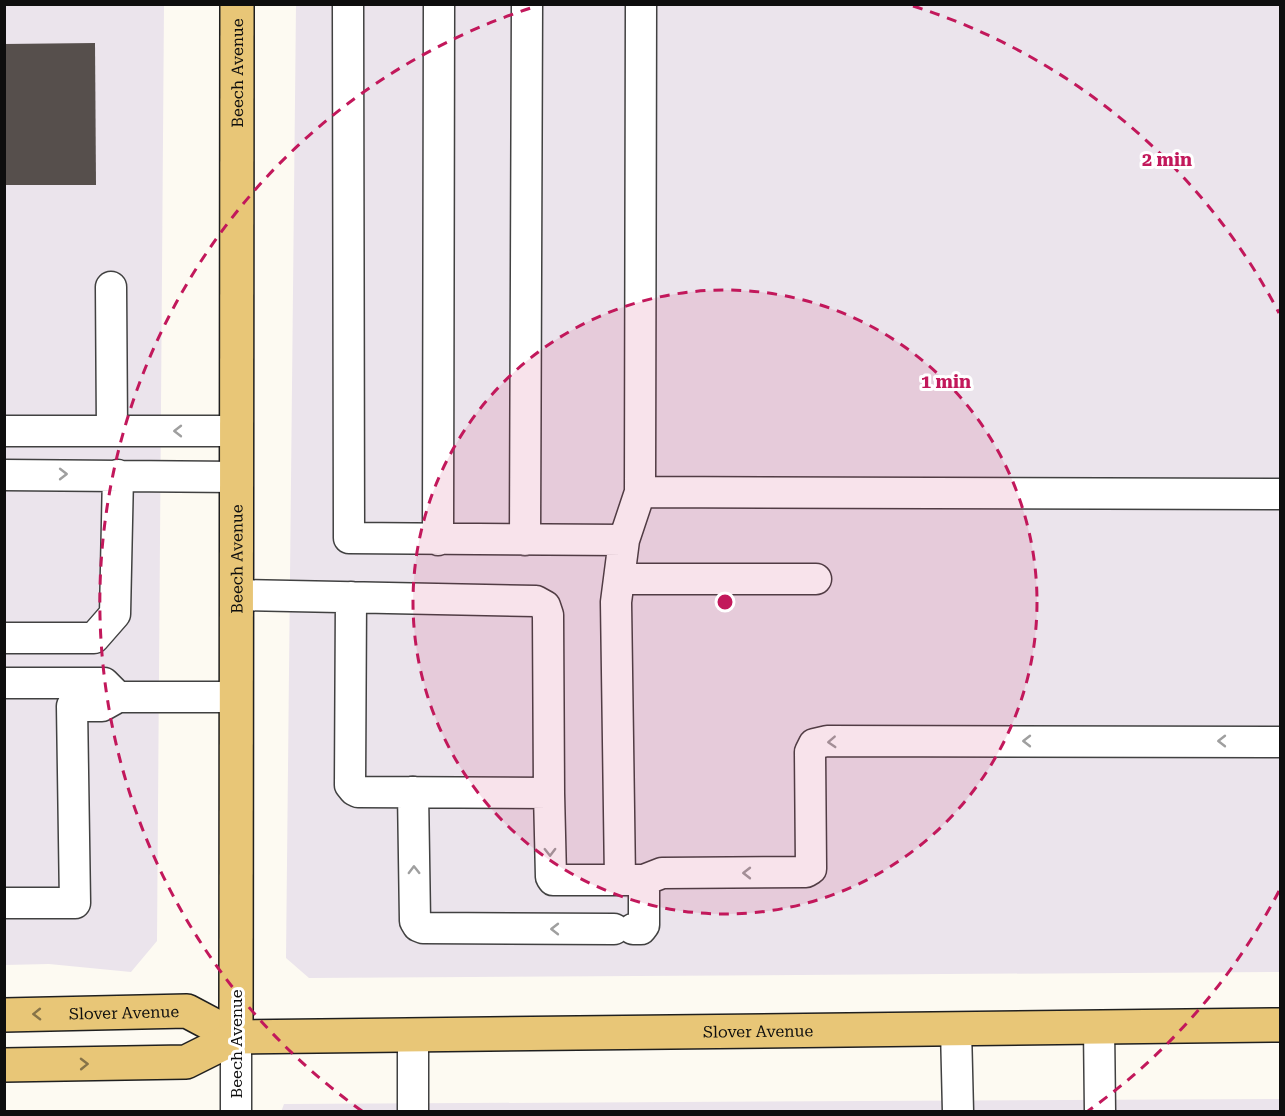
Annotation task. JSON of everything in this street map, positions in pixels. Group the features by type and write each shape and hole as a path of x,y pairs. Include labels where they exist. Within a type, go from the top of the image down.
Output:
{"main road":[{"name":"Beech Avenue","path":"236,1037 237,4"},
{"name":"Slover Avenue","path":"4,1015 187,1011 236,1037"},
{"name":"Slover Avenue","path":"4,1065 186,1062 236,1037 1281,1025"}],"street":[{"path":"348,4 349,538 624,540"},
{"path":"438,540 439,4"},
{"path":"525,540 527,4"},
{"path":"413,792 415,921 418,926 423,928 641,929 645,925 632,880 616,602 624,540 640,492 641,4"},
{"path":"111,287 111,431"},
{"path":"4,431 237,431"},
{"path":"4,475 237,477"},
{"path":"4,638 94,638 115,614 118,475"},
{"path":"640,492 1281,494"},
{"path":"619,579 816,579"},
{"path":"237,595 536,601 545,606 548,615 549,793 551,877 553,880 632,880 662,873 806,872 811,869 810,752 814,744 827,741 1281,742"},
{"path":"351,597 350,785 354,790 358,792 549,793"},
{"path":"4,683 78,695 102,706 118,697 236,697"},
{"path":"4,903 75,903 72,706 78,695"},
{"path":"1099,1027 1100,1112"},
{"path":"956,1029 958,1112"},
{"path":"413,1035 413,1112"},
{"name":"Beech Avenue","path":"236,1037 236,1112"}],"shaded area":[{"path":"4,5 164,5 157,941 131,972 49,964 5,965"},
{"path":"296,5 1280,5 1280,972 309,978 286,958"},
{"path":"1280,1099 1280,1112 281,1112 284,1104"}],"building":[{"path":"95,43 96,185 4,185 4,44"}]}
